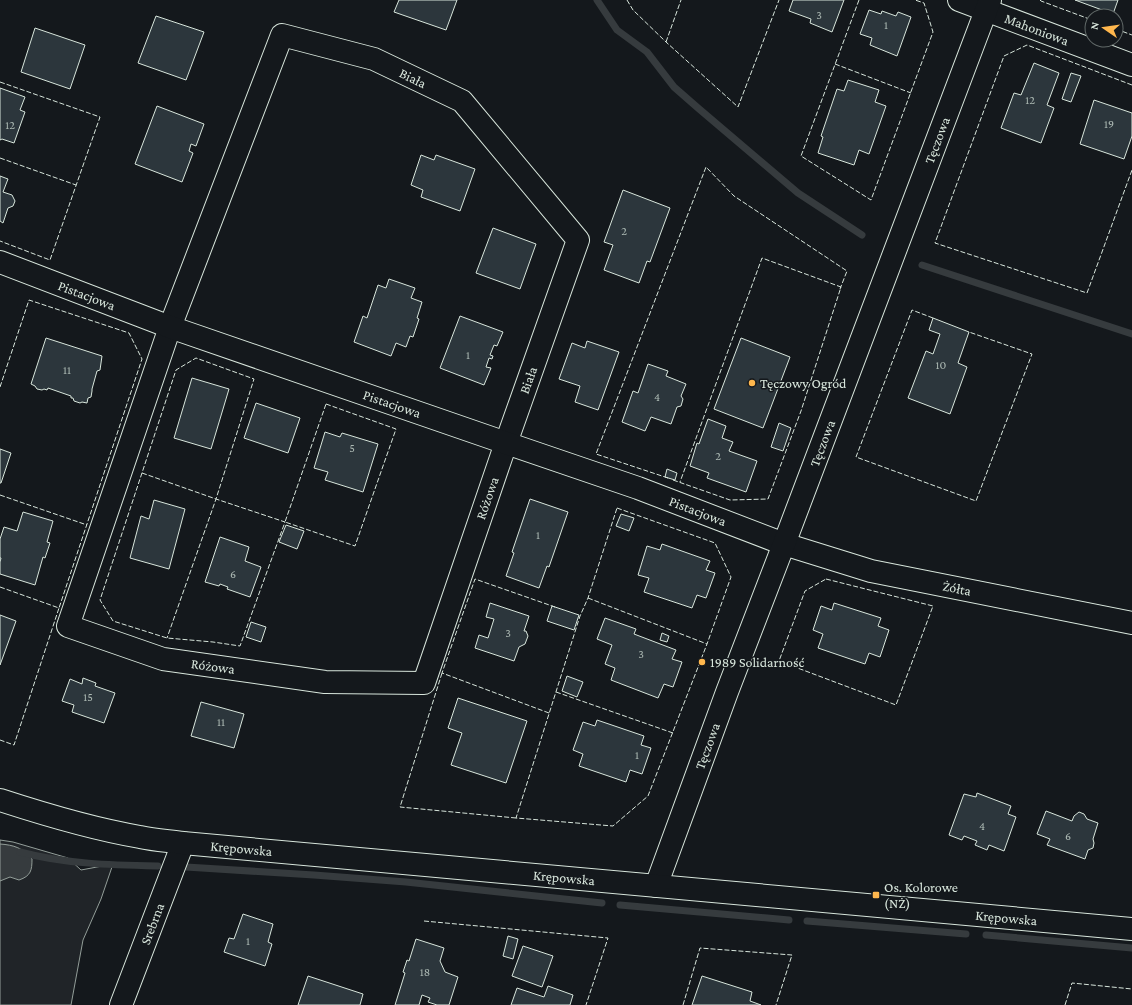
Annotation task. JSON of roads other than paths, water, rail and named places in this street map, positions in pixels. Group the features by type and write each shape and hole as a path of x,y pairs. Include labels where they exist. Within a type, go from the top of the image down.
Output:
{"street":[{"name":"Mahoniowa","path":"959,0 988,5 1132,65"},
{"name":"Tęczowa","path":"656,886 727,692 988,5"},
{"name":"Biała","path":"170,328 282,35 374,59 462,101 578,240 506,443"},
{"name":"Pistacjowa","path":"0,262 170,328 638,488 784,544"},
{"name":"Różowa","path":"170,328 68,626 163,659 325,682 424,683 506,443"},
{"name":"Żółta","path":"784,544 871,571 1132,623"},
{"name":"Krępowska","path":"0,800 61,819 100,829 141,838 183,843 1132,929"},
{"name":"Srebrna","path":"120,1005 183,843"}],"waterway":[{"path":"597,0 617,30 647,52 674,87 798,193 862,235"},
{"path":"922,265 1132,334"},
{"path":"20,852 71,861 158,866"},
{"path":"186,867 406,882 602,903"},
{"path":"620,905 789,920"},
{"path":"807,921 966,934"},
{"path":"986,935 1132,948"}],"place":[{"name":"Tęczowy Ogród","path":"752,383"},
{"name":"1989 Solidarność","path":"702,662"},
{"name":"Os. Kolorowe (NŻ)","path":"876,895"}]}
